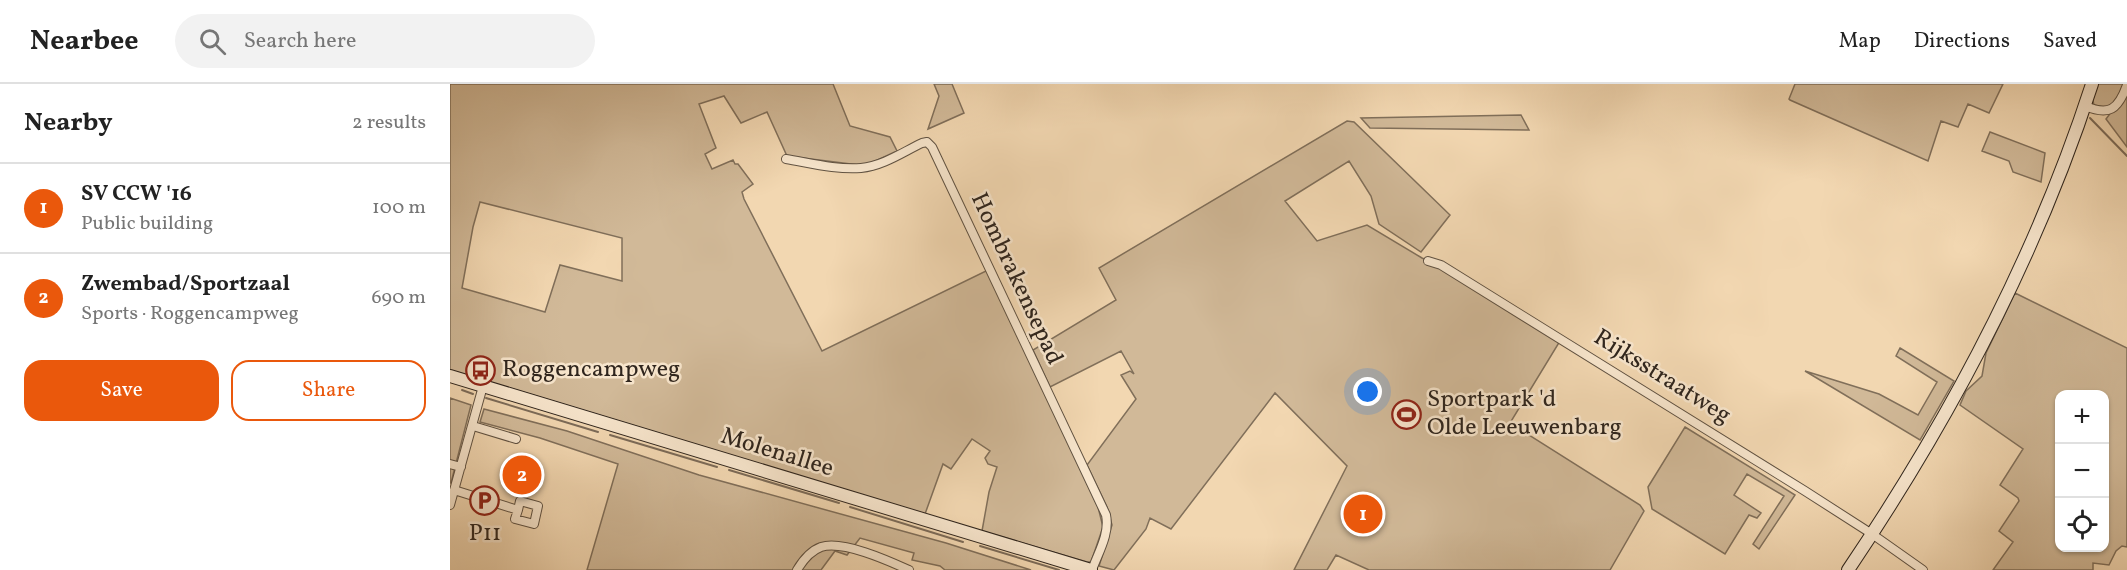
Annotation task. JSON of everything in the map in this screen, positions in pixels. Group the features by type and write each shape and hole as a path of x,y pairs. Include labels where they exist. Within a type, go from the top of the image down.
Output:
{"main road":[{"path":"1848,570 1938,426 1991,327 2037,228 2092,84"},
{"name":"Molenallee","path":"450,376 1091,570"}],"street":[{"path":"2085,106 2101,112 2109,110 2120,100 2127,85"},
{"name":"Hombrakensepad","path":"786,159 844,168 862,168 881,163 922,143 927,142 932,147 1106,515 1105,535 1091,570"},
{"name":"Rijksstraatweg","path":"1428,261 1441,265 1872,534 1923,570"},
{"path":"450,505 483,386"},
{"path":"473,426 516,439"},
{"path":"450,464 461,467"},
{"path":"454,490 518,510"},
{"path":"797,570 814,551 830,545 868,554 909,570"}],"shaded area":[{"path":"450,84 833,84 850,126 890,137 897,151 871,163 859,165 787,156 767,112 741,123 724,96 699,104 716,148 705,154 712,169 733,160 753,184 742,192 744,199 822,351 988,270 1098,507 1103,527 1091,562 982,531 989,492 997,467 988,464 985,458 990,451 972,439 951,469 943,464 925,514 450,370","holes":["480,202 622,238 622,281 560,265 545,312 462,288"]},
{"path":"934,84 952,84 964,113 928,129 939,96"},
{"path":"1795,84 2003,84 1989,113 1968,104 1958,127 1941,121 1928,161 1790,100"},
{"path":"2096,84 2124,84 2115,102 2107,108 2094,105 2092,97"},
{"path":"2127,91 2127,147 2106,119"},
{"path":"1521,115 1529,130 1370,128 1361,118"},
{"path":"1347,121 1354,122 1450,215 1421,252 1379,224 1371,196 1349,161 1285,201 1317,241 1367,225 1439,266 1560,341 1510,423 1640,505 1644,511 1610,570 1369,570 1336,555 1327,570 1294,570 1347,466 1275,393 1171,529 1150,518 1146,529 1114,570 1099,566 1112,525 1107,507 1087,465 1136,399 1121,375 1130,371 1134,374 1121,351 1050,387 1033,350 1116,300 1099,268"},
{"path":"1990,132 2045,153 2041,182 2013,172 2009,161 1982,151"},
{"path":"2015,293 2127,348 2127,547 2122,546 2116,551 2109,565 2093,563 2093,570 1993,570 2013,542 1999,531 2019,501 2000,485 2023,449 1960,405 1966,391 1982,376 1986,353"},
{"path":"1900,348 1954,381 1920,440 1805,371 1879,394 1918,415 1937,382 1896,356"},
{"path":"450,398 471,405 451,483 450,483"},
{"path":"484,409 567,431 699,475 946,543 1031,570 945,570 940,566 912,560 914,553 860,538 847,555 835,551 821,570 587,570 618,464 540,438 480,422"},
{"path":"1685,427 1795,495 1759,549 1753,544 1784,496 1747,474 1734,495 1761,513 1757,518 1749,515 1725,554 1652,509 1648,487"}],"waterway":[{"path":"2090,118 2127,156"},
{"path":"462,390 473,394"},
{"path":"486,398 598,432"},
{"path":"610,435 717,467"},
{"path":"729,470 839,503"},
{"path":"850,507 963,542"},
{"path":"980,546 1059,570"}],"place":[{"name":"Roggencampweg","path":"481,370"},
{"name":"Sportpark 'd Olde Leeuwenbarg","path":"1406,414"},
{"name":"Zwembad/Sportzaal","path":"522,475"},
{"name":"P11","path":"485,501"},
{"name":"SV CCW '16","path":"1363,514"}]}
